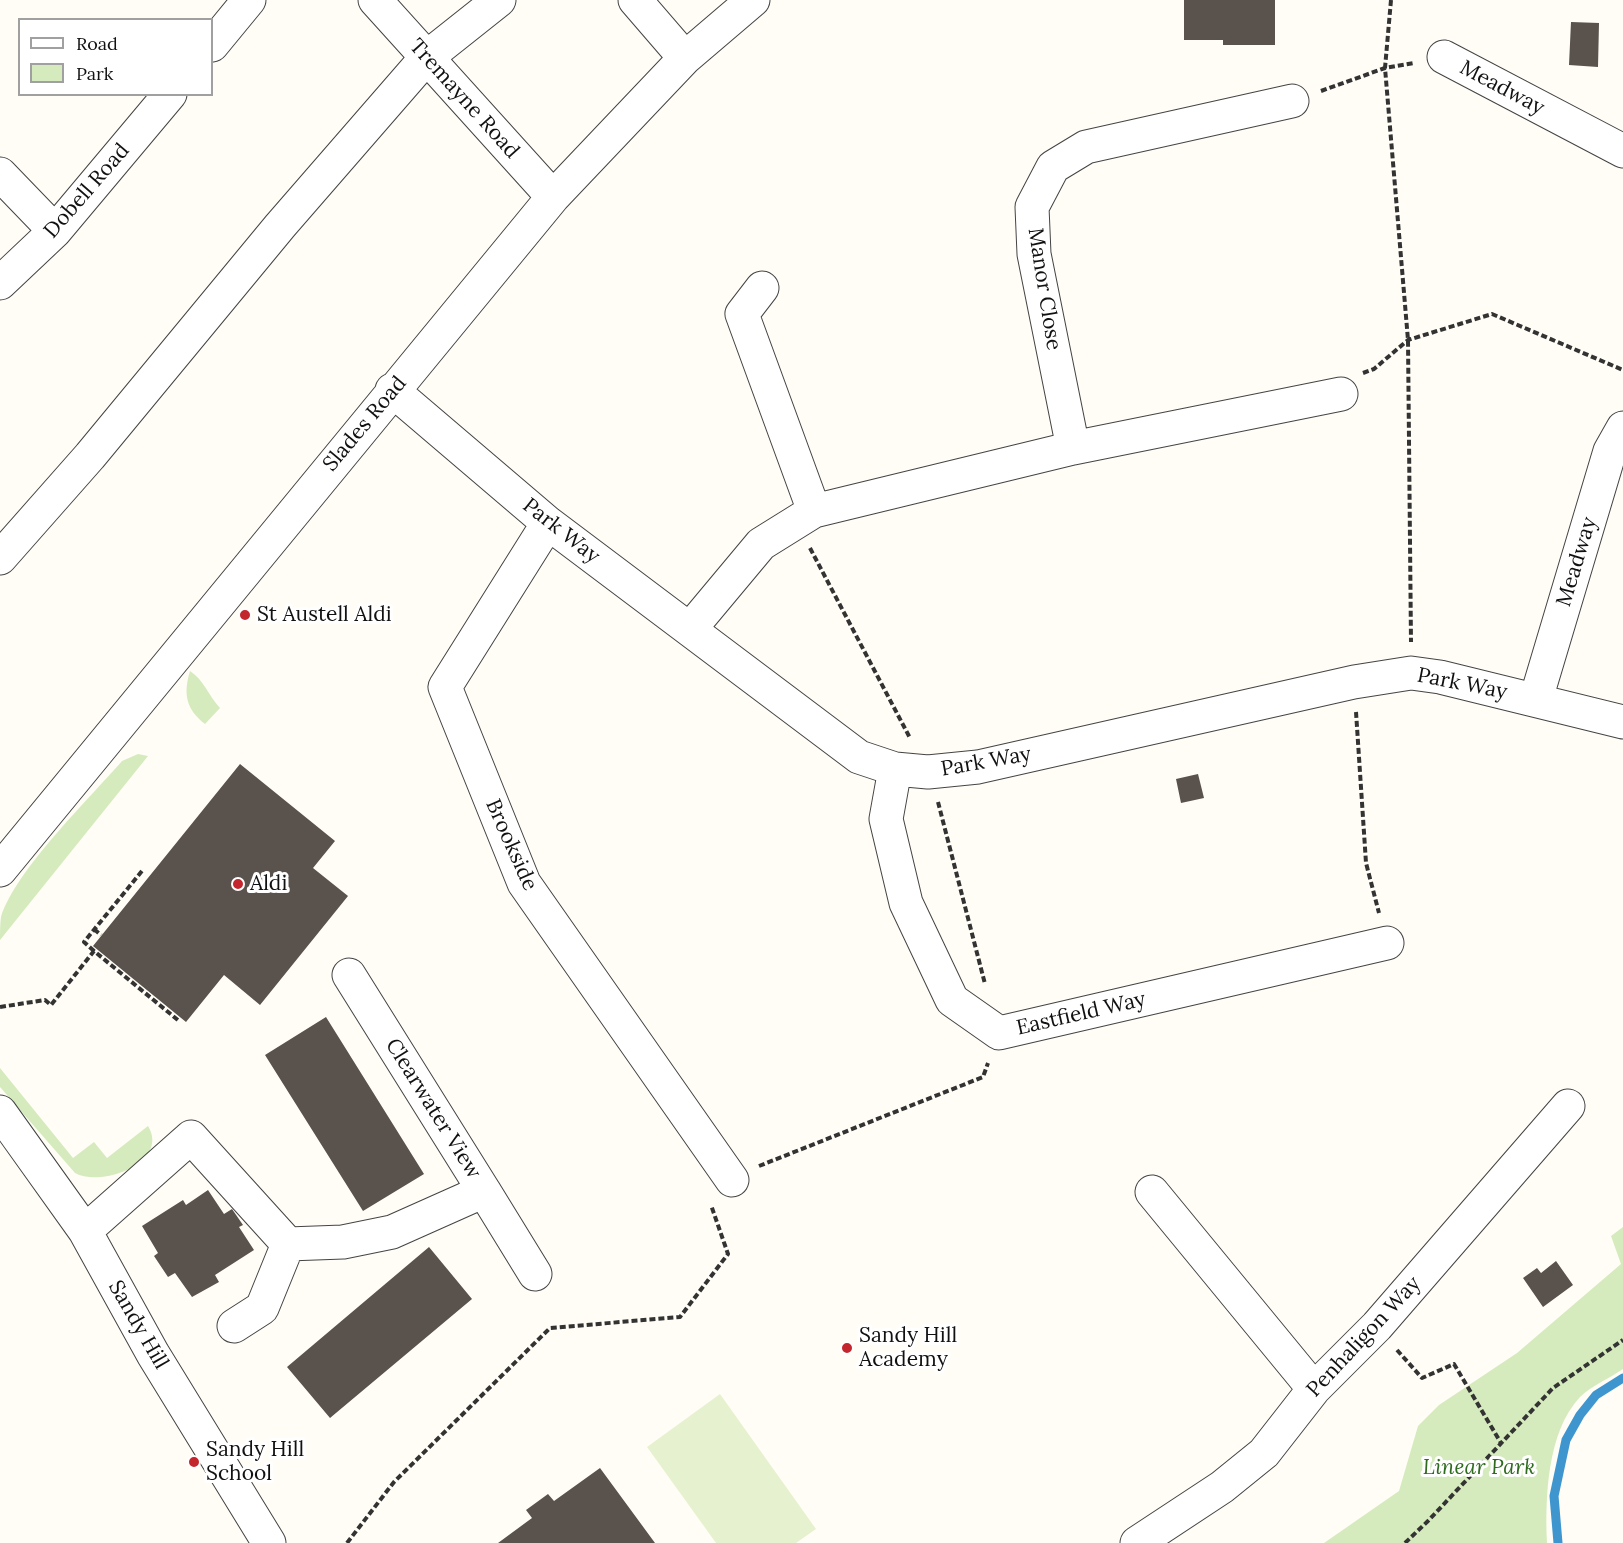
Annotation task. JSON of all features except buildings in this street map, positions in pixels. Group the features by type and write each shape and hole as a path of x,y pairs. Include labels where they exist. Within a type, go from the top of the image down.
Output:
{"street":[{"path":"213,44 249,0"},
{"name":"Tremayne Road","path":"375,0 554,198"},
{"path":"0,558 90,456 280,226 426,58 499,0"},
{"path":"635,0 684,58"},
{"name":"Slades Road","path":"0,870 392,390 554,198 684,58 753,0"},
{"name":"Meadway","path":"1444,57 1623,151"},
{"name":"Dobell Road","path":"0,283 55,231 168,96"},
{"name":"Manor Close","path":"1073,448 1034,254 1032,207 1053,167 1086,147 1292,101"},
{"path":"0,174 55,231"},
{"path":"762,288 742,314 806,515"},
{"name":"Park Way","path":"392,390 548,522 859,757 895,769 928,772 978,767 1354,682 1411,673 1536,699 1623,722"},
{"path":"690,629 760,544 806,515 1073,448 1341,394"},
{"name":"Meadway","path":"1536,699 1610,451 1623,428"},
{"name":"Brookside","path":"548,522 445,687 524,883 732,1180"},
{"name":"Eastfield Way","path":"895,769 886,819 906,903 952,1000 999,1033 1387,943"},
{"name":"Clearwater View","path":"288,1244 344,1242 392,1232 484,1191 349,975"},
{"name":"Penhaligon Way","path":"1137,1543 1222,1487 1264,1453 1314,1389 1377,1326 1569,1106"},
{"name":"Sandy Hill","path":"0,1112 85,1231 153,1354 266,1542"},
{"path":"85,1231 190,1137 288,1244 262,1308 234,1326"},
{"path":"484,1191 535,1274"},
{"path":"1152,1192 1314,1389"}],"path":[{"path":"1391,0 1385,68 1408,340 1411,673"},
{"path":"1292,101 1385,68 1444,57"},
{"path":"1341,394 1338,383 1374,369 1408,340 1492,314 1623,370"},
{"path":"347,1543 394,1482 550,1328 680,1317 728,1254 707,1194 747,1171 983,1077 999,1033 950,841 928,772 814,555 806,515"},
{"path":"1354,682 1366,863 1387,943"},
{"path":"142,871 84,942 179,1021"},
{"path":"94,929 101,935"},
{"path":"0,1007 45,1000 51,1005 94,951"},
{"path":"1377,1326 1422,1378 1454,1364 1502,1443"},
{"path":"1405,1543 1553,1388 1623,1340"}],"green space":[{"path":"190,671 199,679 220,708 205,724 194,713 188,701 187,687"},
{"path":"138,754 148,756 0,940 1,917 9,899 37,857 122,761"},
{"path":"0,1068 73,1158 94,1142 107,1158 148,1126 152,1139 150,1151 142,1161 116,1174 87,1177 75,1173 0,1087"},
{"name":"Linear Park","path":"1623,1227 1623,1369 1584,1393 1569,1411 1561,1428 1550,1466 1547,1543 1324,1543 1399,1491 1418,1426 1439,1405 1517,1353 1621,1264 1611,1236"},
{"path":"720,1394 816,1529 796,1543 716,1543 647,1447"}],"waterway":[{"path":"1558,1543 1554,1496 1566,1440 1580,1415 1596,1395 1623,1378"}],"place":[{"name":"St Austell Aldi","path":"245,615"},
{"name":"Aldi","path":"238,884"},
{"name":"Sandy Hill Academy","path":"847,1348"},
{"name":"Sandy Hill School","path":"194,1462"}]}
